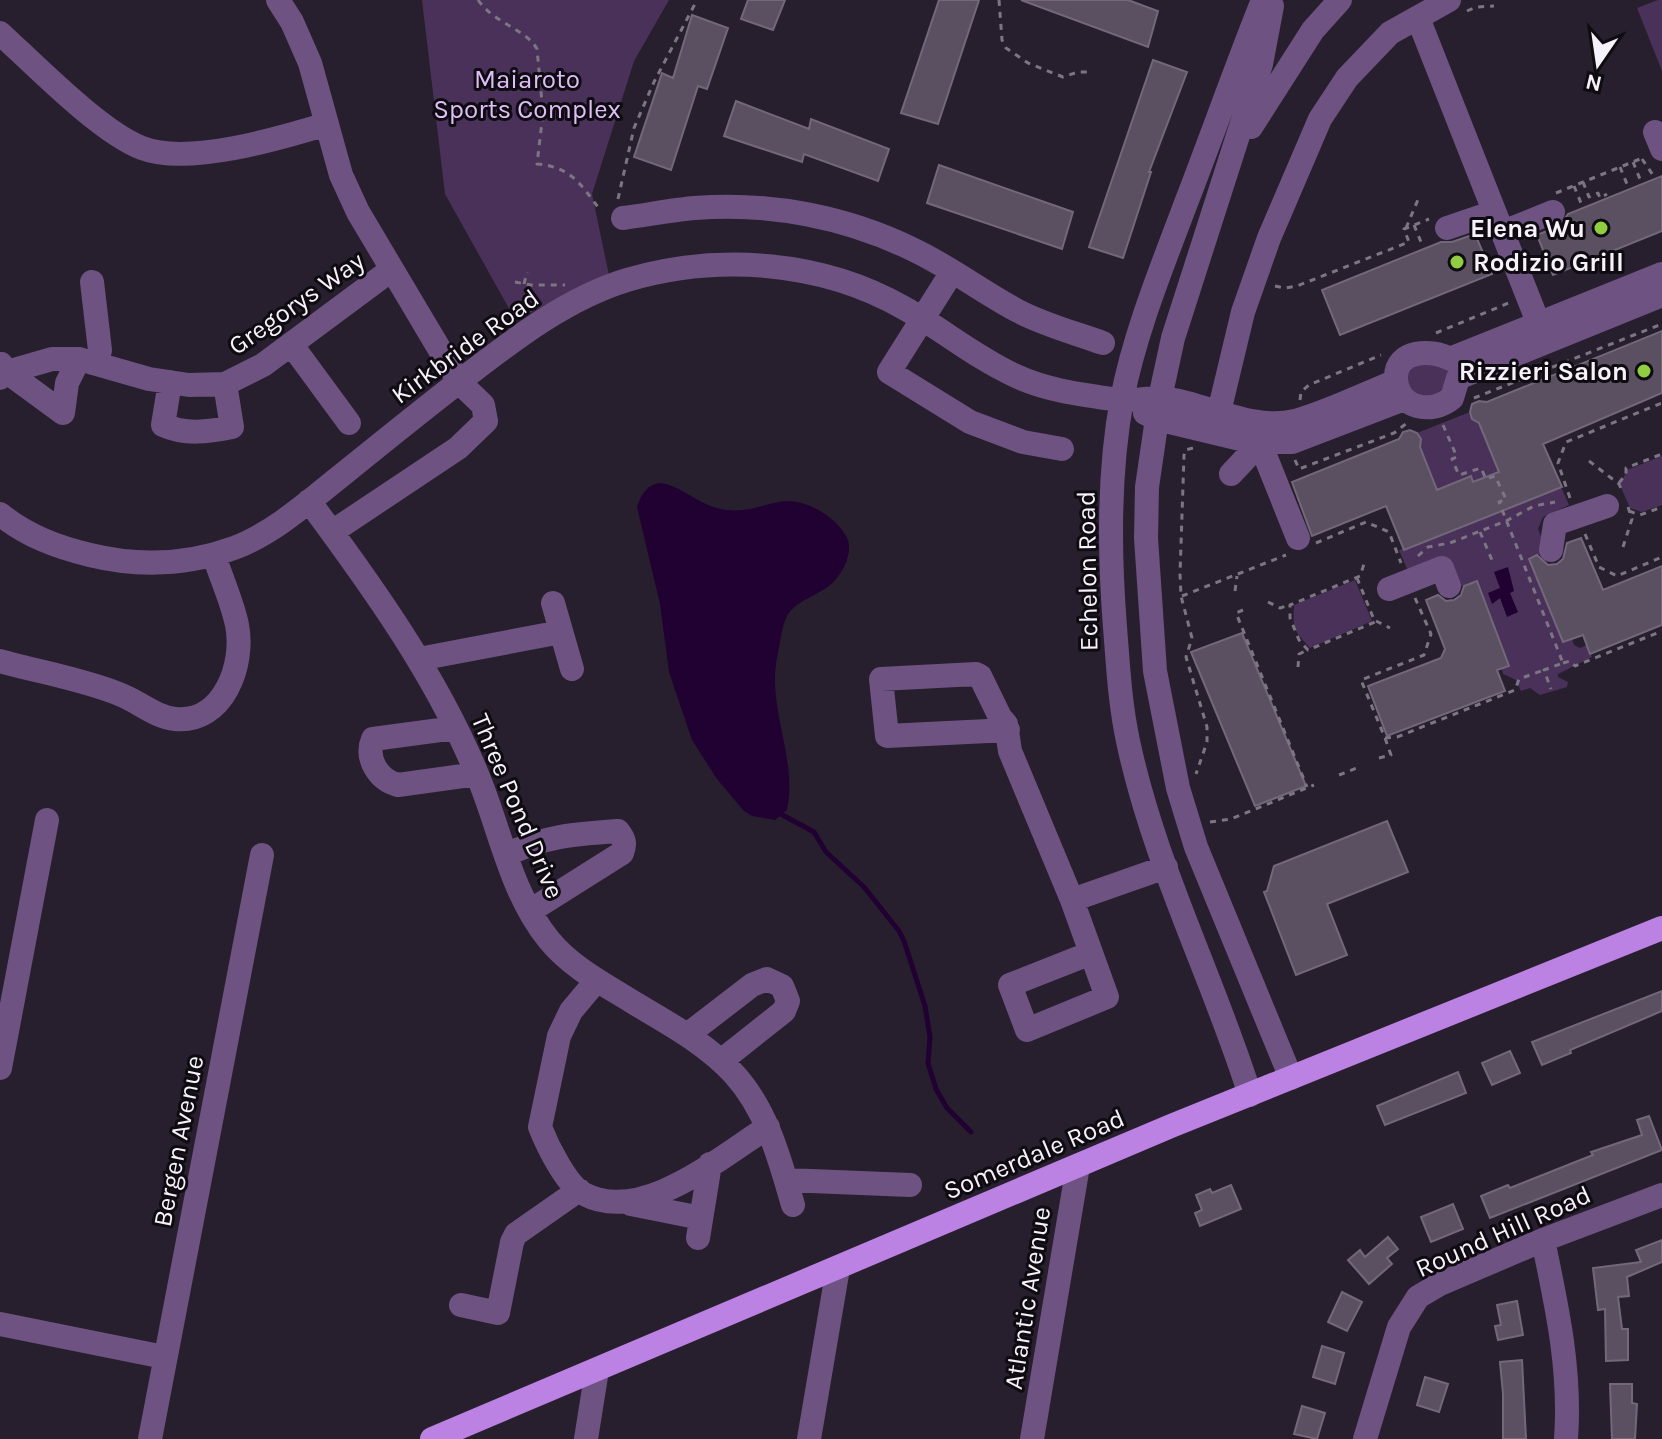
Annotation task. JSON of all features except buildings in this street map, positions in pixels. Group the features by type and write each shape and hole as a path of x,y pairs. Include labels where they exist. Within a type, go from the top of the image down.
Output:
{"main road":[{"name":"Somerdale Road","path":"432,1439 1078,1166 1662,928"}],"street":[{"path":"278,0 292,22 310,63 341,175 358,212 459,382 483,405 486,421 458,448 332,532"},
{"name":"Echelon Road","path":"1250,1095 1144,802 1128,740 1119,684 1109,554 1112,479 1122,400 1131,359 1158,275 1263,0"},
{"path":"1272,0 1261,64 1173,338 1158,409 1147,487 1146,538 1155,671 1176,775 1196,847 1291,1078"},
{"path":"1232,156 1313,30 1340,0"},
{"path":"1219,412 1243,312 1269,238 1320,119 1347,78 1390,33 1418,18 1458,6"},
{"path":"1418,18 1542,332"},
{"path":"0,33 120,137 158,153 184,154 275,140 327,124"},
{"path":"1439,223 1498,222 1554,203"},
{"path":"614,210 736,207 830,218 915,250 1018,311 1103,343"},
{"name":"Kirkbride Road","path":"0,514 29,534 62,548 117,562 173,563 214,555 257,537 309,501 509,343 574,303 627,280 680,269 761,266 821,275 876,293 924,319 990,363 1017,376 1055,389 1158,409"},
{"name":"Gregorys Way","path":"2,371 52,359 88,361 149,379 189,385 225,384 263,365 391,270"},
{"path":"952,272 889,372 970,422 1023,442 1062,449"},
{"path":"1662,274 1542,332 1458,378 1452,398 1444,405 1423,409 1400,390 1397,371 1402,363 1420,352 1430,351 1450,359 1542,332 1662,295"},
{"path":"2,371 63,413 67,383 100,350 92,282"},
{"path":"291,344 349,423"},
{"path":"170,382 163,425 175,431 208,432 232,427 225,384"},
{"path":"1158,409 1219,412 1261,422 1293,421 1400,390"},
{"path":"1158,409 1260,443 1292,442 1400,390"},
{"path":"1231,474 1260,443"},
{"path":"1260,443 1298,538"},
{"name":"Three Pond Drive","path":"309,501 419,659 477,774 530,911 549,940 563,955 597,980 687,1035 721,1061 746,1089 768,1127 793,1205"},
{"path":"1551,550 1555,524 1618,508"},
{"path":"0,661 120,694 165,718 180,720 212,709 230,684 238,641 237,624 214,555"},
{"path":"1400,590 1442,568 1449,586"},
{"path":"553,603 572,669"},
{"path":"419,659 561,632"},
{"path":"1008,730 887,736 881,679 980,676 1008,730 1010,751 1091,953"},
{"path":"455,728 373,739 372,762 376,771 398,785 477,774"},
{"path":"0,1068 47,820"},
{"path":"506,855 532,842 555,836 618,831 624,839 622,853 530,911"},
{"name":"Bergen Avenue","path":"150,1439 262,855"},
{"path":"1072,900 1166,867"},
{"path":"687,1035 752,985 767,979 782,986 788,1001 784,1011 721,1061"},
{"path":"597,980 571,1011 562,1029 540,1127 560,1165 579,1190 700,1228 710,1164"},
{"path":"625,1203 647,1199 768,1127"},
{"name":"Atlantic Avenue","path":"1032,1439 1078,1166"},
{"path":"786,1180 910,1185"},
{"path":"461,1305 498,1313 516,1234 579,1190"},
{"name":"Round Hill Road","path":"1365,1439 1399,1327 1418,1297 1440,1284 1543,1240 1662,1195"},
{"path":"1543,1240 1564,1344 1568,1416 1566,1439"},
{"path":"809,1439 838,1268"},
{"path":"0,1324 164,1357"},
{"path":"587,1439 597,1370"}],"path":[{"path":"478,0 499,21 532,41 537,49 543,113 537,164 555,165 566,171 614,210 634,128 697,0"},
{"path":"999,0 1002,40 1010,53 1063,77 1090,72"},
{"path":"1458,6 1494,6"},
{"path":"1554,203 1574,186 1633,162 1652,148"},
{"path":"1652,148 1655,178"},
{"path":"1633,162 1642,184"},
{"path":"1620,167 1629,189"},
{"path":"1583,182 1589,197 1598,193 1600,198 1607,194"},
{"path":"1574,186 1583,208"},
{"path":"1275,286 1297,286 1409,242 1404,229 1420,195"},
{"path":"1406,228 1439,223"},
{"path":"1414,225 1421,242"},
{"path":"524,284 527,272"},
{"path":"515,282 553,286 576,284"},
{"path":"1469,400 1662,324"},
{"path":"1405,571 1403,566 1428,547 1480,532 1534,506 1571,498 1558,463 1566,442 1662,403"},
{"path":"1449,417 1441,421 1457,457 1452,459 1459,475 1481,468 1486,479 1495,476 1506,499 1499,502 1563,663"},
{"path":"1294,457 1299,469 1394,433 1405,423 1416,423"},
{"path":"1194,448 1185,450 1184,455 1180,536 1181,596 1192,638 1186,657 1207,727 1207,742 1195,777"},
{"path":"1619,484 1626,468 1662,454"},
{"path":"1618,508 1640,515 1662,507"},
{"path":"1480,532 1492,560"},
{"path":"1585,533 1599,567 1617,576 1662,557"},
{"path":"1268,602 1280,608 1290,605 1357,578 1364,564"},
{"path":"1235,591 1237,576"},
{"path":"1357,578 1374,620 1390,628"},
{"path":"1379,758 1391,755 1361,680 1424,655 1431,634 1400,590"},
{"path":"1290,605 1290,618 1299,640 1308,650"},
{"path":"1243,610 1236,613 1307,787"},
{"path":"1298,667 1299,654 1374,620"},
{"path":"1385,738 1397,737 1515,690 1519,679 1570,661 1575,666 1662,631"},
{"path":"1544,670 1551,689"},
{"path":"1339,775 1359,767"},
{"path":"1204,820 1231,819 1314,785"}],"green space":[{"name":"Maiaroto Sports Complex","path":"422,0 669,0 634,61 592,194 609,275 570,291 516,321 445,194"},
{"path":"1662,0 1662,71 1637,8"},
{"path":"1412,364 1456,364 1438,400 1409,394 1406,370"},
{"path":"1470,412 1472,419 1479,423 1514,506 1561,487 1569,505 1543,517 1538,529 1547,551 1529,559 1563,642 1572,639 1574,645 1580,648 1587,645 1592,657 1558,674 1568,682 1567,687 1540,695 1530,688 1521,691 1516,680 1503,674 1502,669 1509,665 1477,581 1456,588 1408,571 1399,550 1454,530 1417,433"},
{"path":"1662,456 1662,505 1642,512 1630,508 1620,485 1627,470"},
{"path":"1355,580 1372,621 1310,648 1295,629 1294,605"}],"shaded area":[{"path":"661,483 710,506 728,510 746,510 789,501 806,504 838,525 848,540 848,556 838,576 824,590 791,610 783,626 775,677 789,791 787,810 775,820 752,816 744,811 717,779 692,740 669,672 660,604 637,507 645,491"},
{"path":"1508,567 1514,591 1510,593 1518,612 1507,617 1500,598 1492,604 1488,593 1500,588 1494,572"}],"waterway":[{"path":"777,812 814,832 826,852 864,887 899,931 925,1006 930,1037 928,1063 936,1089 947,1108 971,1132"}],"place":[{"name":"Elena Wu","path":"1601,228"},
{"name":"Rodizio Grill","path":"1457,262"},
{"name":"Rizzieri Salon","path":"1644,371"}]}
